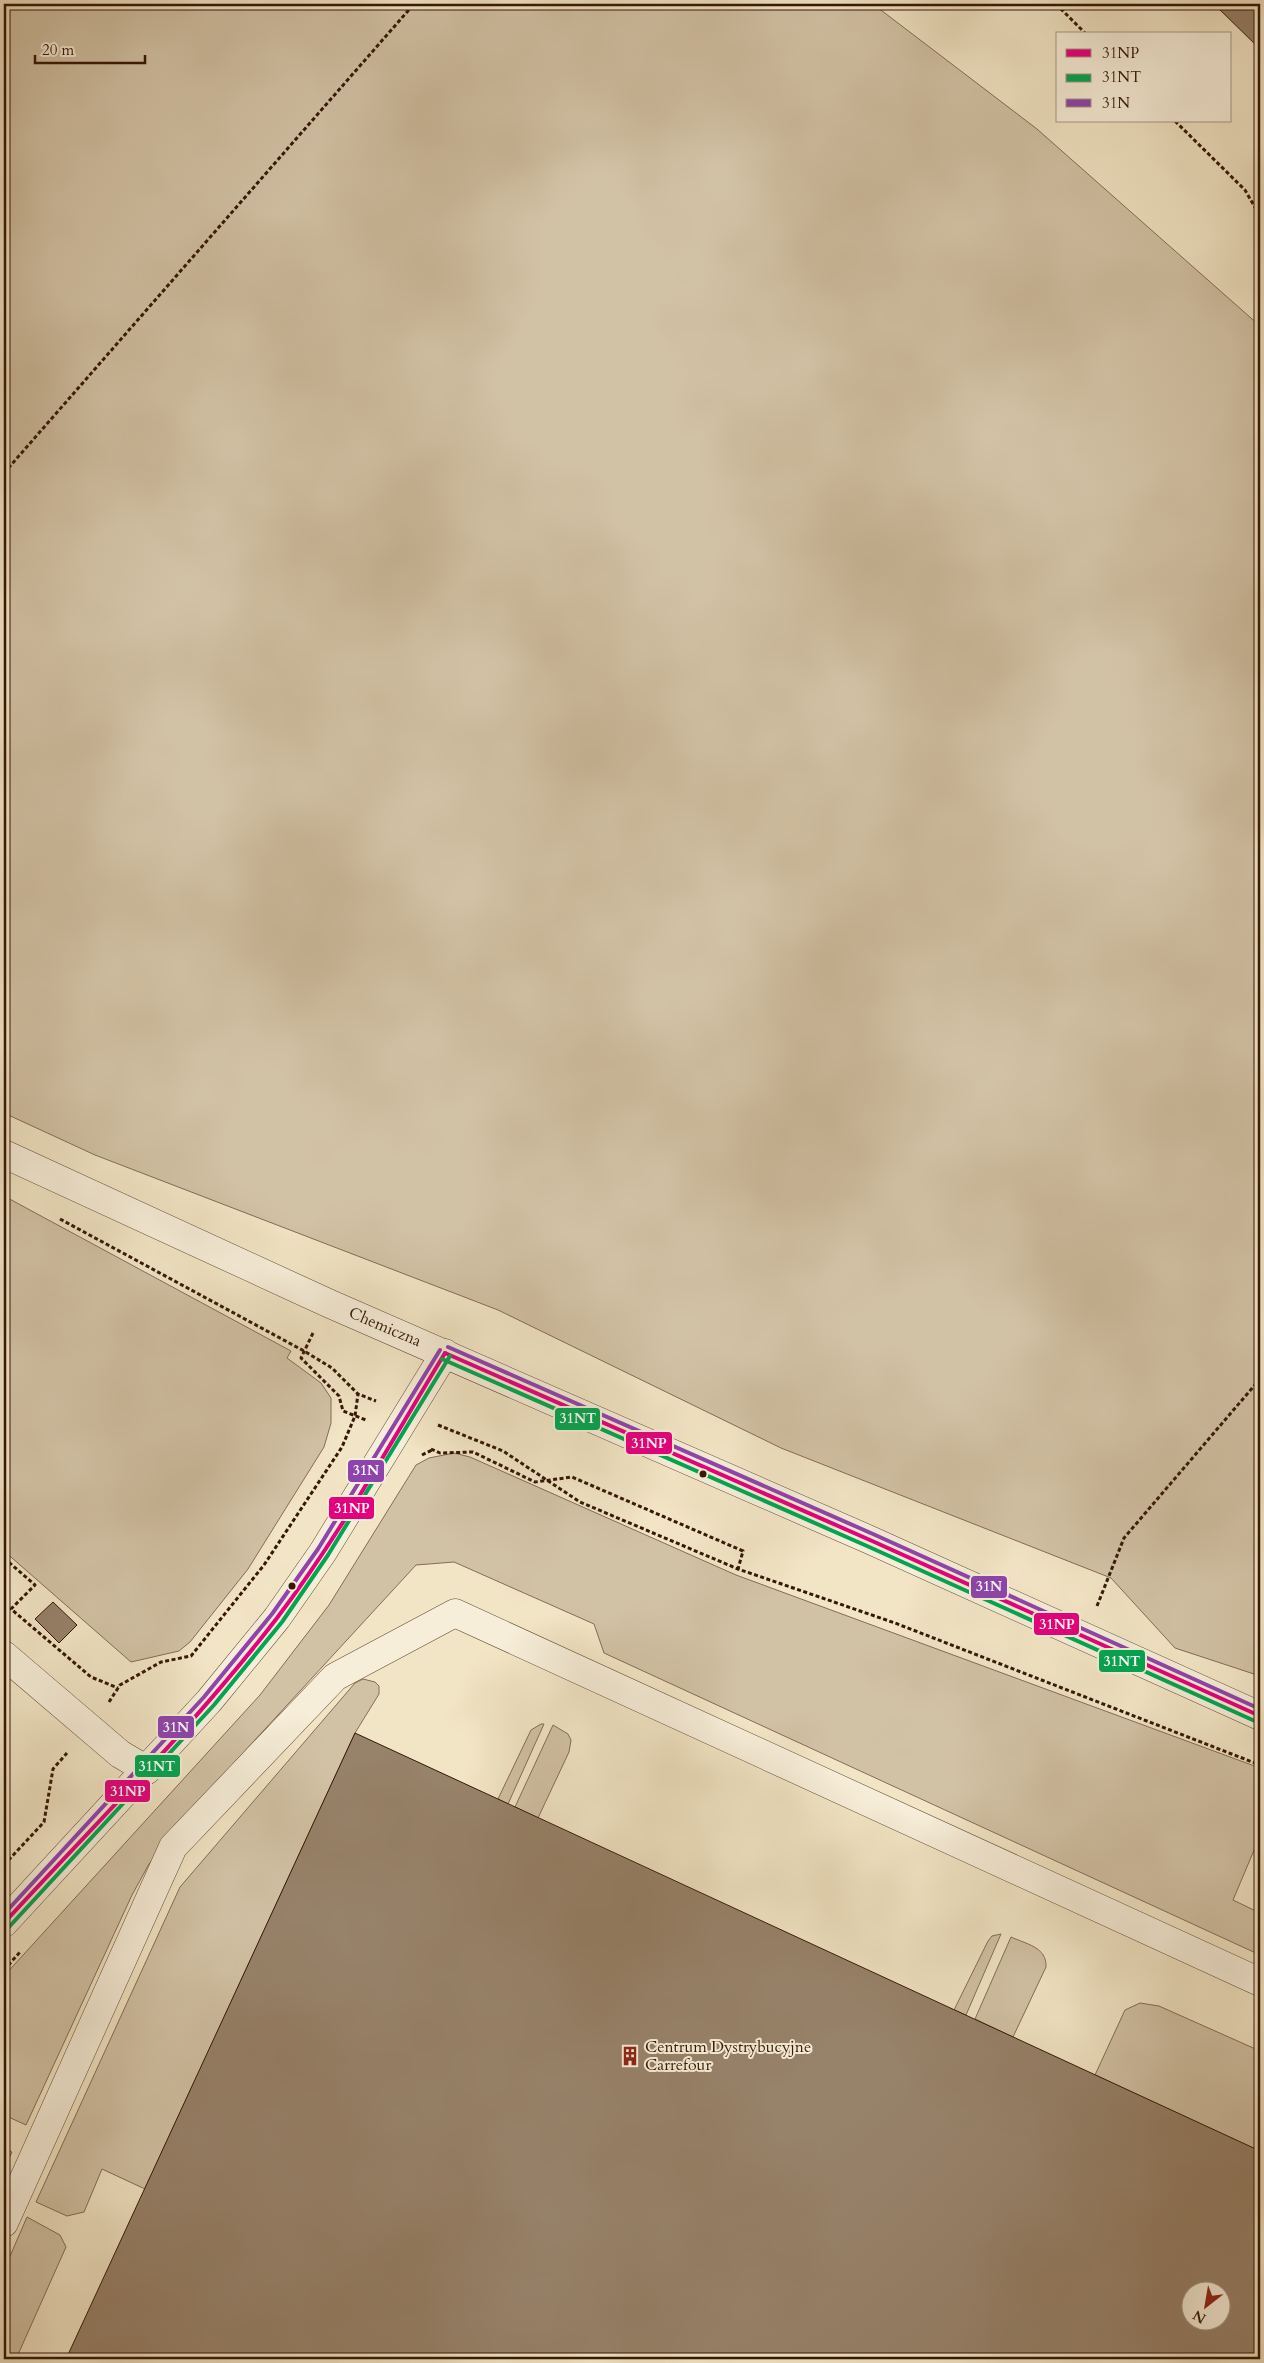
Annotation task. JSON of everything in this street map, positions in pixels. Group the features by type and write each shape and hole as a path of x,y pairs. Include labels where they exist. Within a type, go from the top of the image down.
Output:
{"street":[{"name":"Chemiczna","path":"4,1154 328,1303 1086,1637 1260,1716"},
{"path":"4,1923 209,1701 277,1618 323,1552 445,1353"},
{"path":"4,2223 173,1847 335,1677 455,1612 1260,1982"},
{"path":"4,1655 120,1754 147,1770"}],"path":[{"path":"4,473 414,4"},
{"path":"1056,4 1084,32"},
{"path":"1176,122 1245,190 1260,216"},
{"path":"55,1216 332,1368 358,1394 403,1424 440,1453 473,1452 535,1482 572,1477 743,1551 738,1569"},
{"path":"328,1303 301,1358 339,1396 343,1411 355,1416 403,1424 503,1451 580,1502 738,1569 895,1623 1260,1765"},
{"path":"1086,1637 1124,1538 1260,1379"},
{"path":"4,1865 44,1822 53,1769 90,1727 120,1685 161,1662 191,1656 264,1565 342,1447 355,1416 358,1394"},
{"path":"4,1558 35,1585 11,1609 91,1677 118,1689"}],"shaded area":[{"path":"4,4 873,4 1037,129 1260,326 1260,1676 1175,1648 1111,1578 781,1448 498,1310 95,1155 4,1113"},
{"path":"4,1196 291,1351 287,1358 321,1383 331,1398 331,1423 324,1447 248,1569 190,1642 179,1651 131,1662 4,1551"},
{"path":"454,1453 470,1457 736,1575 1260,1768 1260,1836 1233,1900 1260,1913 1260,1955 604,1653 594,1624 454,1562 416,1565 208,1791 149,1864 132,1895 26,2125 4,2115 4,1976 260,1695 329,1605 416,1465 429,1458"},
{"path":"363,1679 375,1682 379,1686 379,1694 355,1733 145,2189 102,2169 84,2212 67,2216 36,2202 180,1887 355,1683"},
{"path":"544,1724 508,1804 498,1799 531,1730"},
{"path":"553,1725 568,1734 571,1740 569,1752 538,1818 515,1807"},
{"path":"1001,1934 966,2015 954,2010 988,1941 992,1936"},
{"path":"1011,1937 1029,1944 1039,1951 1043,1955 1046,1967 1013,2037 975,2019"},
{"path":"1140,2003 1159,2006 1260,2051 1260,2151 1095,2075 1125,2010"},
{"path":"4,2148 12,2152 4,2170"},
{"path":"27,2217 60,2235 66,2247 16,2359 4,2359 4,2270"}],"building":[{"path":"1214,4 1260,4 1260,49"},
{"path":"53,1602 77,1625 59,1643 35,1619"},
{"name":"Centrum Dystrybucyjne Carrefour","path":"355,1733 1260,2151 1260,2359 66,2359"}],"transit line":[{"name":"31N","path":"448,1347 873,1534 1260,1709"},
{"name":"31N","path":"4,1914 204,1697 272,1614 318,1549 440,1350"},
{"name":"31NP","path":"445,1353 870,1540 1260,1716"},
{"name":"31NP","path":"4,1923 144,1774 212,1697 277,1618 344,1521 445,1353"},
{"name":"31NT","path":"9,1927 214,1705 282,1622 328,1555 450,1356"},
{"name":"31NT","path":"442,1359 867,1546 1257,1722"}],"place":[{"name":"Centrum Dystrybucyjne Carrefour","path":"630,2056"}]}
